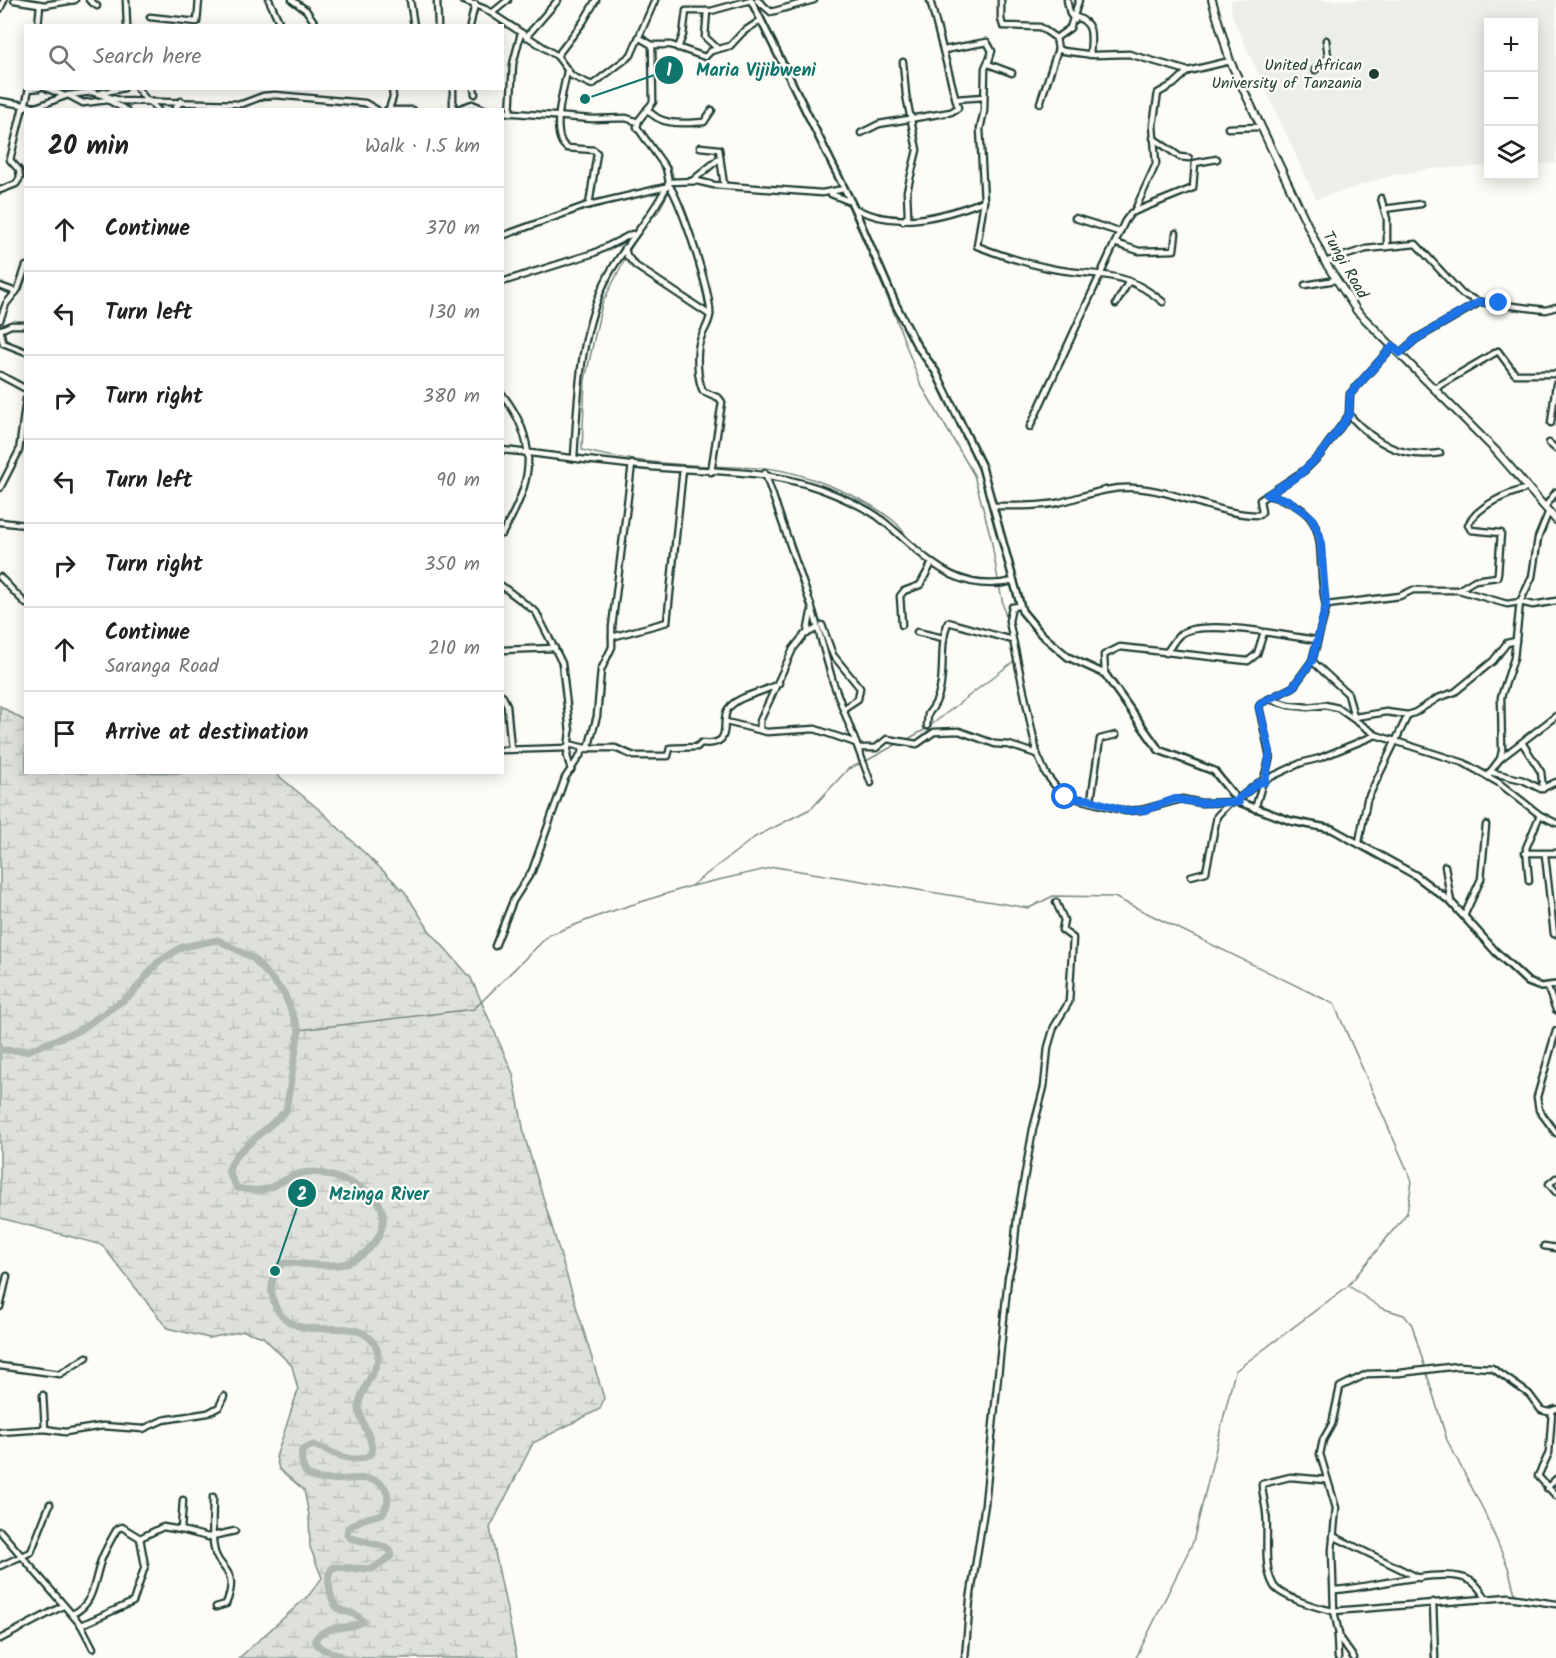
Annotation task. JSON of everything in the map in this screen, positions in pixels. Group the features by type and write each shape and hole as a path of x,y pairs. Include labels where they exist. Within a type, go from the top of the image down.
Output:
{"main road":[{"name":"Tungi Road","path":"1212,0 1230,61 1260,127 1324,262 1357,312 1435,388 1556,520"}],"street":[{"path":"0,9 4,0"},
{"path":"14,0 40,5 75,0"},
{"path":"89,0 97,6"},
{"path":"126,0 127,24"},
{"path":"150,17 198,24 199,0"},
{"path":"269,0 279,24"},
{"path":"292,0 306,10 316,24"},
{"path":"410,0 414,24"},
{"path":"437,0 435,13 438,24"},
{"path":"462,0 472,2 492,13 557,56 578,80 596,84 631,56 655,0"},
{"path":"492,13 508,0"},
{"path":"510,113 513,64 523,35 558,0"},
{"path":"557,56 583,22 596,0"},
{"path":"678,48 683,35 686,11 707,11 751,0 854,208 901,315 916,344 936,372 982,467 1019,606 1041,634 1068,657 1105,674 1159,750 1214,771 1238,801 1291,821 1332,829 1415,875 1450,902 1496,952 1528,982 1556,986"},
{"path":"757,0 771,12 814,0"},
{"path":"861,133 877,124 954,111 958,108 930,0"},
{"path":"1001,0 1003,26 1040,27 1056,38 1058,49 1040,95 1040,103"},
{"path":"1067,0 1070,14 1086,21 1090,26 1090,55"},
{"path":"1056,38 1066,33 1075,18 1079,0"},
{"path":"470,24 472,2"},
{"path":"38,24 40,5"},
{"path":"707,11 705,37 718,49"},
{"path":"640,38 652,45 664,44 703,57 711,51 730,46 743,32 761,20"},
{"path":"1315,70 1328,57 1326,40"},
{"path":"944,50 985,41 992,47 985,68 980,129 984,201 977,246 1047,268 1102,273 1129,281 1141,285 1163,302"},
{"path":"652,45 653,102 638,122 639,131 666,168 668,184 705,280 710,315 700,339 698,355 701,388 722,402 711,472"},
{"path":"1058,49 1090,55 1129,54 1188,71 1230,61"},
{"path":"988,61 989,65 1011,73"},
{"path":"903,62 917,153 907,191 908,216 903,220"},
{"path":"567,70 558,116 563,146 571,150 594,150 597,153 589,205"},
{"path":"1030,427 1119,232 1134,212 1156,164 1153,138 1158,93 1174,84 1188,71"},
{"path":"0,190 16,184 20,178 19,170 10,160 29,90"},
{"path":"51,90 83,103 108,100"},
{"path":"0,101 24,107 41,106 67,96 114,90"},
{"path":"139,90 156,108"},
{"path":"388,108 393,97 392,90"},
{"path":"453,90 454,108"},
{"path":"100,93 122,108"},
{"path":"100,93 118,101 181,100 242,104 271,95 365,103 373,108"},
{"path":"956,99 984,97"},
{"path":"175,108 181,100"},
{"path":"349,102 350,108"},
{"path":"460,108 472,104 481,108"},
{"path":"647,109 661,121 675,123 704,122 712,110"},
{"path":"504,112 626,118 638,122"},
{"path":"20,124 24,127"},
{"path":"1228,128 1260,127"},
{"path":"1153,138 1180,157 1189,158"},
{"path":"700,147 718,148 724,185"},
{"path":"692,181 720,158"},
{"path":"1134,212 1192,188 1195,163 1217,159"},
{"path":"504,235 589,205 668,184 692,181 830,193 851,202"},
{"path":"574,458 576,399 584,352 603,285 634,233 650,214 668,184"},
{"path":"830,193 844,189"},
{"path":"1381,198 1387,247"},
{"path":"854,208 872,216 903,220 957,212 984,201"},
{"path":"1384,209 1422,204"},
{"path":"1075,218 1119,232"},
{"path":"504,281 594,253 634,233"},
{"path":"1115,243 1138,251 1174,250 1176,233"},
{"path":"1324,262 1366,249 1416,244 1462,294 1479,302 1546,310 1556,307"},
{"path":"625,248 631,261"},
{"path":"619,259 631,261 710,315"},
{"path":"0,320 6,304 16,292 24,271"},
{"path":"1305,285 1336,280"},
{"path":"1116,304 1129,281"},
{"path":"0,286 16,292"},
{"path":"1400,353 1416,339 1479,302"},
{"path":"24,325 11,325 0,329 3,343 24,351"},
{"path":"993,506 1057,503 1101,491 1131,488 1167,493 1234,512 1259,515 1262,512 1260,500 1305,470 1320,455 1349,415 1350,394 1393,346"},
{"path":"1435,388 1498,351 1514,374 1556,374"},
{"path":"0,375 24,388"},
{"path":"1551,423 1556,384"},
{"path":"504,397 530,453 524,492 504,530"},
{"path":"1349,415 1365,433 1412,455 1440,453"},
{"path":"0,488 19,451 24,423"},
{"path":"1549,443 1556,449"},
{"path":"504,450 711,472 765,473 809,484 862,507 932,563 968,582 999,585 1014,581"},
{"path":"19,451 24,454"},
{"path":"495,946 513,901 532,871 560,788 587,749 597,716 601,670 610,654 632,465"},
{"path":"612,637 667,621 683,469"},
{"path":"765,473 812,607 816,629 843,709 872,783"},
{"path":"1459,590 1475,580 1497,577 1498,573 1502,533 1471,530 1468,525 1471,520 1479,511 1509,495 1529,488"},
{"path":"1500,759 1503,740 1501,697 1512,665 1520,602 1532,577 1538,538 1547,509 1556,492"},
{"path":"1255,809 1265,782 1270,752 1259,707 1269,699 1293,687 1312,661 1326,606 1320,536 1311,517 1288,500 1267,495"},
{"path":"0,522 24,525"},
{"path":"902,625 900,597 904,591 920,585 932,563"},
{"path":"0,577 24,602"},
{"path":"504,588 536,612 555,648 565,675 567,760 571,770"},
{"path":"1326,606 1400,596 1413,590 1459,590 1504,603 1520,602 1533,605 1556,601"},
{"path":"1019,606 1012,608 1009,612 1012,640 1037,754 1046,774 1062,795 1091,800 1125,811 1145,810 1175,799 1201,803 1238,801 1258,783 1265,782 1301,763 1320,758 1376,735"},
{"path":"807,634 812,607"},
{"path":"927,726 928,714 936,708 941,692 940,670 948,623 951,621 1012,640"},
{"path":"822,626 828,646 860,688 858,699 843,709"},
{"path":"1166,653 1179,636 1187,631 1203,628 1260,631"},
{"path":"760,730 760,721 793,649 807,634 816,629"},
{"path":"916,632 944,638"},
{"path":"1105,674 1104,655 1117,648 1248,661 1257,654 1264,632 1316,640"},
{"path":"1355,717 1390,712 1408,715 1455,692 1493,661 1508,643 1516,641"},
{"path":"504,650 555,648"},
{"path":"1312,661 1348,694 1355,717"},
{"path":"504,750 568,746 587,749 615,748 634,756 668,756 670,748 697,747 701,743 716,741 726,730 726,712 734,704 778,683"},
{"path":"504,697 507,701 510,718 512,749"},
{"path":"1269,699 1294,706 1331,705 1355,717 1376,735 1456,760 1488,774 1540,815 1556,823"},
{"path":"1359,842 1367,800 1384,762 1397,743 1408,715"},
{"path":"1488,774 1500,759 1555,719"},
{"path":"726,722 760,730 815,729 858,746 876,748 887,739 917,744 934,732 953,731 1037,754"},
{"path":"1091,800 1100,738 1116,735"},
{"path":"1523,744 1541,772 1543,789"},
{"path":"1488,774 1523,780 1543,789"},
{"path":"1543,789 1556,782"},
{"path":"1191,876 1206,872 1217,816 1230,802"},
{"path":"1529,881 1525,852 1540,815"},
{"path":"1464,916 1481,879 1486,825"},
{"path":"1525,852 1545,855 1556,852"},
{"path":"1545,855 1553,890 1554,934"},
{"path":"1445,866 1450,902"},
{"path":"965,1658 970,1600 993,1437 1001,1333 1017,1218 1033,1129 1044,1087 1048,1047 1054,1027 1068,1009 1070,994 1073,938 1062,930 1064,920 1056,902"},
{"path":"1547,986 1556,1010"},
{"path":"1556,1031 1537,1100 1539,1110 1556,1133"},
{"path":"1556,1178 1549,1184 1556,1192"},
{"path":"1544,1246 1556,1248"},
{"path":"0,1308 8,1276"},
{"path":"0,1366 60,1374 87,1357"},
{"path":"1338,1658 1334,1611 1335,1503 1326,1480 1320,1449 1332,1424 1337,1394 1343,1384 1362,1375 1458,1366 1492,1368 1529,1394 1541,1410 1554,1410 1549,1453 1538,1474 1547,1488 1556,1496"},
{"path":"43,1395 45,1429"},
{"path":"0,1432 45,1429 65,1432 103,1426 143,1429 162,1420 208,1413 219,1407 224,1396"},
{"path":"1326,1480 1290,1477 1265,1482 1262,1487 1266,1509 1268,1564 1274,1585 1309,1605 1334,1611 1433,1602 1454,1603 1525,1598 1556,1604"},
{"path":"1547,1488 1556,1479"},
{"path":"213,1497 215,1554 230,1577 230,1593 226,1604 216,1606"},
{"path":"181,1530 183,1500"},
{"path":"0,1566 31,1552 50,1504"},
{"path":"72,1614 80,1611 91,1595 103,1557 117,1529 122,1527 140,1539 144,1566 134,1602 81,1625"},
{"path":"140,1539 163,1527 214,1537 235,1531"},
{"path":"0,1531 81,1625 93,1648"},
{"path":"1333,1536 1419,1578"},
{"path":"1334,1590 1441,1574 1471,1581 1486,1599"},
{"path":"1433,1602 1435,1658"},
{"path":"0,1639 63,1606"},
{"path":"1336,1627 1340,1639 1353,1658"}],"shaded area":[{"name":"United African University of Tanzania","path":"1231,0 1556,0 1556,163 1538,164 1538,18 1484,18 1484,166 1428,169 1393,175 1316,199 1232,16"}],"green space":[{"path":"0,706 24,720 24,774 276,774 321,811 405,892 429,930 471,978 513,1074 525,1138 604,1398 600,1409 533,1443 490,1528 517,1658 239,1658 309,1595 322,1578 310,1547 309,1515 304,1490 279,1469 276,1457 298,1390 292,1366 263,1337 244,1331 209,1338 167,1328 102,1245 0,1218"}],"waterway":[{"path":"753,9 809,123"},
{"path":"819,144 840,188"},
{"path":"655,149 671,168 674,180"},
{"path":"645,225 658,212 670,190"},
{"path":"847,203 894,313 920,383 974,475 991,538 998,580"},
{"path":"628,253 642,229"},
{"path":"626,257 602,304 585,380 582,450 649,462 761,468 813,479 851,495 884,514 896,523 913,544"},
{"path":"999,585 1007,624"},
{"path":"906,740 926,729 1014,661 1012,647"},
{"path":"866,761 899,743"},
{"path":"299,1030 474,1009 549,935 606,913 691,886 755,837 812,808 848,769 861,763"},
{"path":"692,886 775,867 1029,908 1053,896 1114,897 1334,1004 1412,1181 1407,1213 1348,1286 1235,1371 1193,1542 1136,1658"},
{"path":"0,1050 27,1051 80,1030 132,994 157,963 182,947 218,940 253,958 284,993 299,1030 286,1111 236,1155 228,1171 237,1188 253,1190 269,1188 306,1172 335,1177 357,1185 375,1198 381,1208 383,1218 382,1229 377,1238 362,1255 352,1261 336,1265 282,1263 276,1271 272,1289 276,1307 289,1321 308,1328 339,1328 359,1331 368,1337 378,1352 378,1360 360,1397 359,1405 359,1411 372,1446 372,1453 365,1457 351,1459 313,1445 302,1450 303,1467 310,1476 322,1480 367,1479 379,1483 387,1492 387,1504 382,1514 361,1520 348,1528 347,1534 350,1538 386,1547 390,1550 391,1556 372,1569 333,1567 329,1575 328,1581 335,1606 358,1616 363,1621 324,1632 315,1640 323,1649 344,1658"},
{"path":"1349,1286 1381,1308 1404,1315 1412,1325 1447,1440 1483,1509 1508,1567 1515,1594 1540,1599"}],"place":[{"name":"United African University of Tanzania","path":"1374,74"},
{"name":"Maria Vijibweni","path":"585,99"},
{"name":"Mzinga River","path":"275,1271"}],"route":[{"path":"1065,797 1091,800 1119,810 1142,810 1175,799 1201,803 1239,802 1237,800 1258,783 1265,782 1270,752 1265,723 1259,707 1261,703 1293,687 1312,661 1326,606 1323,593 1320,536 1311,517 1288,500 1267,495 1299,475 1320,455 1349,415 1350,394 1393,346 1400,353 1416,339 1479,302 1499,303"}]}
